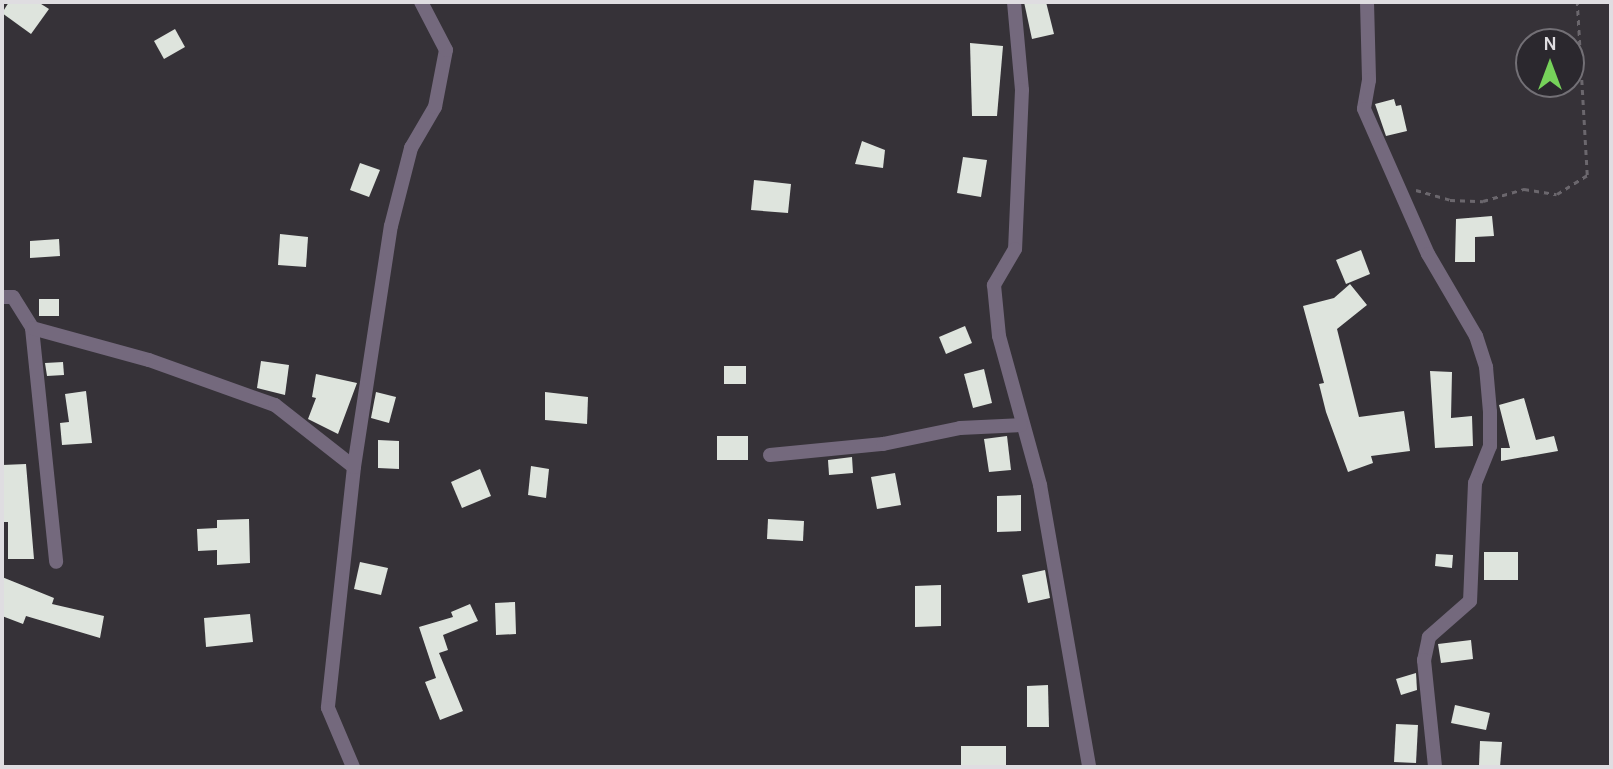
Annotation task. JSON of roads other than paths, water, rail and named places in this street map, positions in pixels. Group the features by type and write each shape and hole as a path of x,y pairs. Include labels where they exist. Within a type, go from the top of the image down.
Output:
{"street":[{"path":"353,767 327,708 354,467 391,226 411,148 435,107 446,50 421,2"},
{"path":"1014,2 1022,90 1015,249 994,285 999,336 1021,425 1040,485 1089,767"},
{"path":"1367,2 1369,80 1364,109 1428,254 1476,336 1486,367 1490,446 1475,484 1470,601 1429,637 1424,660 1435,767"},
{"path":"2,297 13,297 32,328 56,562"},
{"path":"32,328 149,360 275,405 354,467"},
{"path":"770,455 883,444 960,428 1021,425"}]}
